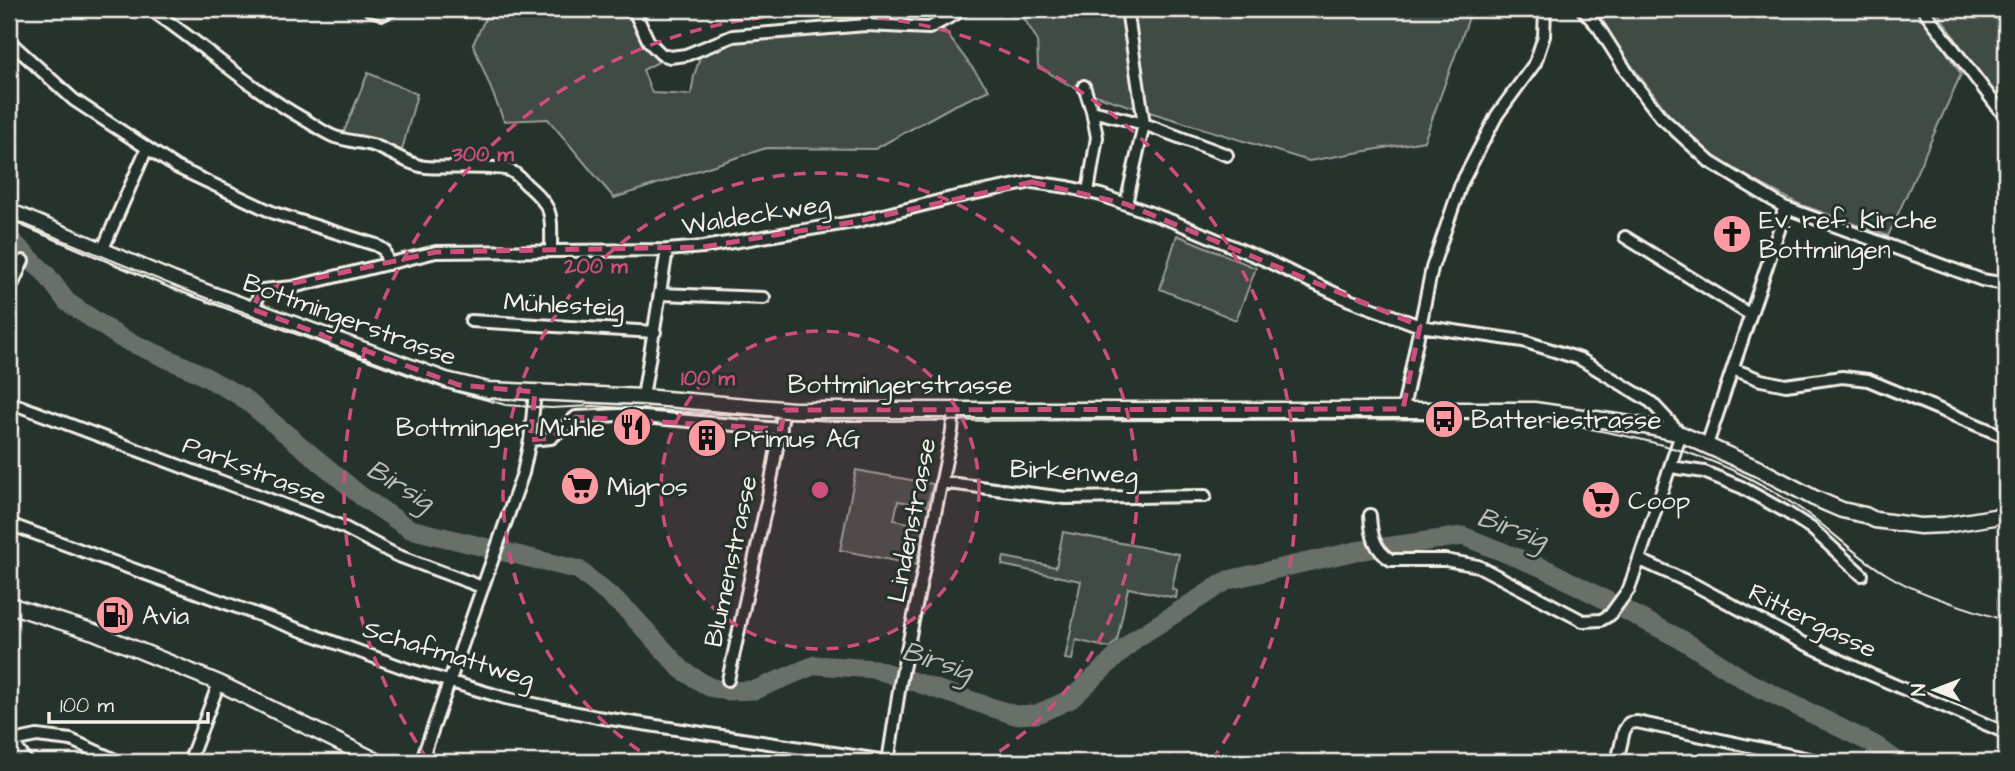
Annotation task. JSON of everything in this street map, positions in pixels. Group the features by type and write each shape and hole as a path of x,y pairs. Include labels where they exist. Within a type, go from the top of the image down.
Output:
{"main road":[{"name":"Bottmingerstrasse","path":"9,211 102,251 252,309 459,385 488,390 643,397 784,410 1534,410 1644,425 1681,434 1814,498 1875,520 1920,526 1945,525 2006,515"},
{"path":"9,605 94,632 219,683 379,762"}],"street":[{"path":"150,9 279,105 334,136 382,149 421,167 499,167 510,170 542,198 548,207 551,216 551,251"},
{"path":"369,9 383,14 393,9"},
{"path":"633,9 649,42 661,54 670,57 686,55 733,36 866,24 929,28 965,9"},
{"path":"866,9 866,24"},
{"path":"1126,204 1144,124 1128,9"},
{"path":"1403,409 1432,268 1461,184 1497,115 1535,63 1544,36 1545,9"},
{"path":"1582,9 1661,117 1710,162 1784,207 1982,280 2006,284"},
{"path":"1923,9 2006,118"},
{"path":"9,41 74,100 176,167 274,213 376,245 384,250 388,264"},
{"path":"1084,86 1097,137 1088,192"},
{"path":"1092,111 1144,124 1227,155"},
{"path":"102,251 147,148"},
{"name":"Waldeckweg","path":"252,309 262,290 293,287 436,252 667,250 702,247 859,221 951,198 1032,182 1088,192 1126,204 1265,260 1349,300 1420,326 1523,341 1584,362 1651,402 1681,434"},
{"path":"1707,445 1784,207"},
{"path":"1625,237 1749,314"},
{"name":"Mühlesteig","path":"643,397 667,250"},
{"path":"9,292 23,261"},
{"name":"Mühlesteig","path":"660,294 764,298"},
{"name":"Mühlesteig","path":"471,321 654,332"},
{"path":"1733,369 1761,380 1786,385 1842,377 1868,380 2006,437"},
{"path":"421,762 523,473 535,392"},
{"name":"Parkstrasse","path":"9,402 342,527 396,555 482,587"},
{"name":"Blumenstrasse","path":"728,680 784,410"},
{"name":"Lindenstrasse","path":"888,762 900,684 954,410"},
{"name":"Bottmingerstrasse","path":"530,440 551,438 576,417 620,415 781,429"},
{"path":"1370,516 1373,541 1391,560 1445,560 1478,566 1583,621 1601,620 1610,615 1629,589 1681,434"},
{"path":"1671,467 1704,471 1741,487 1786,512 1811,528 1861,575"},
{"name":"Birkenweg","path":"941,482 1066,498 1205,496"},
{"name":"Schafmattweg","path":"9,524 407,669 505,698 597,717 893,762"},
{"name":"Rittergasse","path":"1640,560 1693,584 1836,659 2006,733"},
{"path":"189,762 219,683"},
{"path":"1617,762 1624,731 1629,723 1637,722 1823,762"},
{"path":"27,762 11,739 37,736 71,740 120,762"}],"highlighted area":[{"path":"1032,182 1126,204 1420,326 1403,409 785,410 781,429 576,417 551,438 530,440 535,392 459,385 252,309 262,290 436,252 703,247 859,221"}],"shaded area":[{"path":"490,9 631,9 664,59 643,70 652,93 691,95 701,54 745,35 860,25 944,30 989,90 951,107 875,149 766,148 614,198 548,119 504,121 473,44"},
{"path":"1018,9 1472,9 1424,141 1309,161 1069,85 1038,66 1037,39"},
{"path":"1588,9 1918,9 1961,74 1888,236 1799,204 1742,174 1688,139"},
{"path":"1937,9 2006,9 2006,109 1983,79"},
{"path":"368,73 417,94 402,150 343,134"},
{"path":"1177,235 1256,268 1236,320 1160,289"},
{"path":"856,470 933,484 927,506 898,501 894,520 924,526 916,565 840,550"},
{"path":"1063,532 1179,554 1172,589 1177,591 1176,598 1128,588 1117,641 1109,648 1076,640 1072,660 1065,659 1081,581 1002,565 1004,557 1056,567"}],"waterway":[{"name":"Birsig","path":"9,238 46,274 67,302 121,338 195,371 242,397 361,496 410,529 579,570 628,611 682,670 709,687 728,691 755,690 815,665 875,669 1015,715 1037,714 1071,699 1135,639 1228,580 1356,551 1463,536 1548,570 1686,642 1748,682 1875,745 1898,762"}],"tram line":[{"path":"9,218 177,287 457,392 506,405 551,408 592,406 832,421 1535,419 1617,434 1671,447 1749,478 1800,508 1869,563 1901,582 2006,621"}],"place":[{"name":"Ev. ref. Kirche Bottmingen","path":"1732,234"},
{"name":"Batteriestrasse","path":"1444,419"},
{"name":"Bottminger Mühle","path":"632,427"},
{"name":"Primus AG","path":"707,438"},
{"name":"Migros","path":"580,486"},
{"name":"Coop","path":"1601,500"},
{"name":"Avia","path":"115,615"}]}
